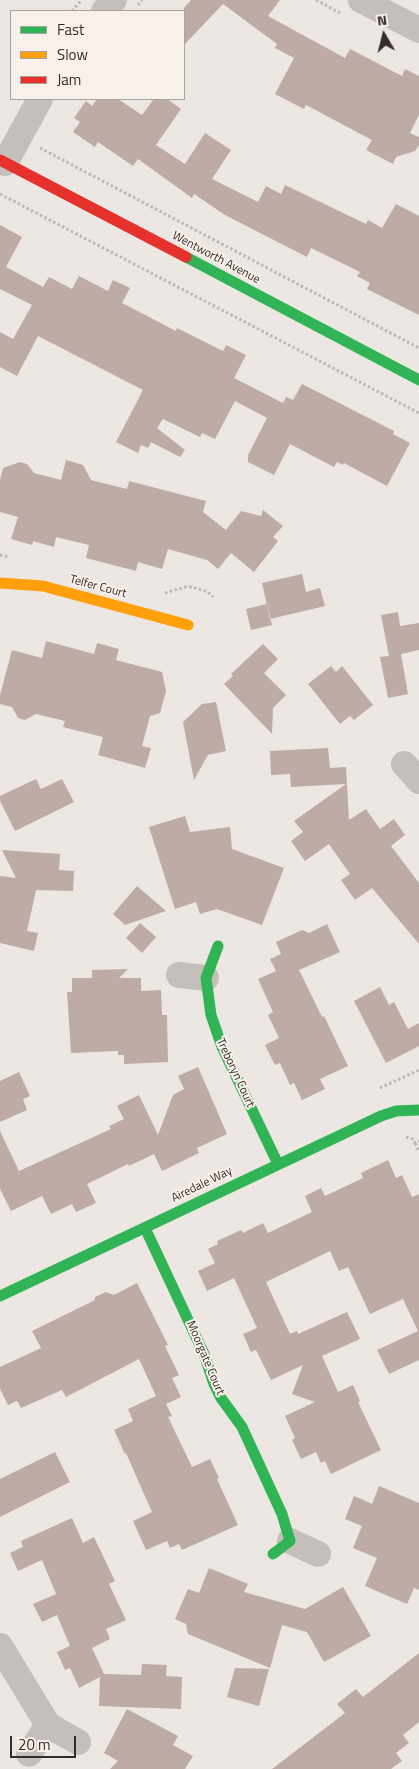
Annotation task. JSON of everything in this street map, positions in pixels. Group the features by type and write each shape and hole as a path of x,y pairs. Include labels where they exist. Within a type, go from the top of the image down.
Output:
{"street":[{"path":"105,10 114,0"},
{"path":"361,0 419,30"},
{"path":"3,161 39,100"},
{"name":"Wentworth Avenue","path":"3,161 419,380"},
{"name":"Telfer Court","path":"0,583 43,586 188,625"},
{"name":"Treboryn Court","path":"218,946 206,978 208,1001 216,1031 278,1164"},
{"path":"179,975 206,978"},
{"name":"Airedale Way","path":"1,1291 145,1228 381,1116 396,1111 419,1110"},
{"name":"Moorgate Court","path":"145,1228 204,1354 214,1384 221,1398 242,1427 282,1514 281,1548 318,1554"},
{"path":"0,1646 48,1725 78,1742"},
{"path":"29,1754 48,1725"}],"path":[{"path":"73,10 82,0"},
{"path":"39,148 419,348"},
{"path":"0,194 419,413"},
{"path":"415,1143 419,1152"}],"building":[{"path":"191,0 280,0 268,16 345,58 350,49 402,76 405,69 419,76 419,115 410,133 419,137 419,145 415,151 396,157 393,164 366,150 372,140 306,105 304,109 275,94 294,58 275,48 277,44 223,4 185,44 184,8"},
{"path":"96,100 120,100 142,115 153,100 168,100 181,109 156,145 185,164 205,133 231,150 212,179 258,202 266,186 281,194 285,185 366,224 368,220 382,228 396,204 419,216 419,315 367,289 370,283 357,276 360,272 311,248 307,257 225,215 194,194 192,198 138,159 133,166 98,142 95,147 73,132 80,122 74,118 86,101 92,106"},
{"path":"0,225 22,237 6,267 43,287 49,277 72,289 79,276 108,291 113,280 130,288 122,303 176,331 177,328 223,351 226,345 246,355 234,378 283,403 286,397 293,400 302,384 394,431 393,434 410,443 387,486 344,463 343,465 337,462 334,467 290,444 274,475 248,462 248,455 267,418 235,401 215,439 202,433 200,437 163,419 157,428 185,450 180,457 151,442 148,448 141,445 138,453 116,442 143,390 38,336 17,376 0,367 0,332 13,339 32,305 0,289"},
{"path":"66,460 83,465 91,480 127,489 129,481 206,501 203,512 226,530 241,511 261,516 263,510 283,526 273,537 278,541 254,572 231,553 218,569 207,560 168,549 162,569 138,562 136,571 86,558 89,545 56,537 54,547 33,541 32,545 11,539 18,517 0,512 0,480 3,468 20,462 27,464 34,473 61,480"},
{"path":"302,574 306,592 320,588 325,606 270,619 262,583"},
{"path":"267,604 272,625 251,630 246,609"},
{"path":"398,612 400,626 419,623 419,650 401,654 408,694 388,698 380,657 389,656 381,615"},
{"path":"46,641 94,654 97,643 119,649 116,660 162,672 166,691 160,713 150,716 142,746 151,748 145,768 98,755 103,737 63,727 65,721 36,714 25,720 18,718 12,707 0,704 0,695 12,650 42,658"},
{"path":"263,644 278,659 264,673 286,695 273,708 272,734 224,684 233,676 231,674"},
{"path":"331,666 336,672 342,666 373,705 354,720 350,716 340,724 308,684"},
{"path":"216,702 226,751 208,755 194,780 183,722 202,704"},
{"path":"328,748 330,768 346,767 349,820 366,809 380,829 394,819 405,835 391,846 419,883 419,944 372,888 355,900 341,880 350,874 329,844 305,861 291,841 303,832 294,821 346,784 291,787 290,774 271,775 270,751"},
{"path":"36,779 41,789 62,779 74,802 15,831 0,801 0,796"},
{"path":"185,816 190,832 230,827 232,849 284,868 262,925 217,909 200,914 196,902 175,909 149,827"},
{"path":"2,850 60,854 59,870 74,871 73,891 36,890 27,931 38,933 34,951 0,943 0,876 16,878"},
{"path":"137,886 166,911 125,925 113,914"},
{"path":"140,923 156,937 142,953 126,938"},
{"path":"327,924 340,952 299,970 348,1066 320,1079 325,1089 302,1100 294,1083 290,1085 280,1063 275,1065 265,1045 279,1038 268,1015 273,1012 258,979 276,971 270,959 281,954 276,942 302,930 309,933"},
{"path":"128,969 119,978 141,978 141,991 161,990 162,1015 167,1015 168,1062 124,1064 124,1055 118,1055 118,1051 71,1053 67,992 72,992 72,978 92,978 92,970"},
{"path":"380,987 389,1005 394,1002 408,1029 419,1023 419,1046 386,1063 354,1001"},
{"path":"198,1067 227,1134 197,1148 199,1153 162,1171 154,1154 87,1184 96,1203 76,1212 72,1204 51,1214 42,1196 11,1211 0,1189 0,1131 19,1171 111,1129 109,1126 124,1119 117,1106 139,1095 158,1135 173,1095 184,1089 178,1076"},
{"path":"19,1072 30,1096 23,1099 27,1110 0,1122 0,1081"},
{"path":"388,1160 396,1178 402,1175 412,1197 419,1194 419,1360 389,1374 377,1350 418,1331 403,1299 370,1314 348,1267 339,1271 330,1251 266,1282 290,1334 297,1331 298,1334 347,1312 360,1339 322,1356 338,1392 353,1385 360,1401 358,1402 381,1450 331,1474 325,1461 321,1463 316,1452 301,1459 292,1440 295,1438 285,1416 315,1402 292,1394 303,1365 271,1380 256,1350 251,1352 243,1334 257,1328 234,1278 207,1291 198,1271 215,1263 208,1249 218,1244 217,1241 241,1230 243,1233 263,1223 268,1233 312,1212 305,1196 321,1188 325,1196 363,1178 361,1173"},
{"path":"137,1283 168,1345 165,1346 179,1375 172,1378 181,1397 166,1404 172,1416 168,1417 192,1467 210,1459 238,1525 182,1550 179,1544 170,1548 167,1541 146,1550 133,1521 152,1512 114,1430 133,1421 128,1409 156,1396 139,1359 66,1397 62,1390 21,1408 17,1401 8,1405 0,1389 0,1367 41,1348 32,1331 95,1300 95,1297 106,1292 114,1295"},
{"path":"55,1452 70,1482 0,1517 0,1479"},
{"path":"379,1486 419,1503 419,1590 414,1588 407,1604 365,1586 377,1558 353,1548 362,1526 345,1519 354,1496 372,1504"},
{"path":"72,1518 83,1543 94,1537 115,1581 109,1584 126,1620 106,1629 110,1639 92,1648 104,1674 141,1675 142,1664 167,1665 166,1676 182,1677 181,1709 99,1706 100,1677 79,1688 70,1668 65,1670 57,1652 70,1646 57,1615 42,1622 33,1604 56,1594 42,1560 18,1571 10,1553 23,1547 21,1541"},
{"path":"209,1568 248,1584 244,1592 305,1609 343,1587 371,1636 324,1662 307,1632 282,1625 270,1668 188,1634 186,1624 175,1619 188,1589 199,1593"},
{"path":"419,1653 419,1722 403,1735 409,1743 396,1753 402,1761 391,1769 272,1769 345,1713 337,1704 356,1689 363,1697"},
{"path":"235,1668 269,1669 259,1706 227,1697"},
{"path":"127,1709 178,1736 173,1745 193,1756 185,1769 110,1769 118,1761 104,1753"}],"traffic: fast":[{"path":"186,257 419,380"},
{"path":"218,946 206,978 211,1015 222,1047 278,1164"},
{"path":"0,1296 381,1116 396,1111 419,1110"},
{"path":"145,1228 204,1354 214,1384 221,1398 242,1427 282,1514 290,1541 273,1554"}],"traffic: slow":[{"path":"0,583 43,586 188,625"}],"traffic: jam":[{"path":"0,160 186,257"}]}
